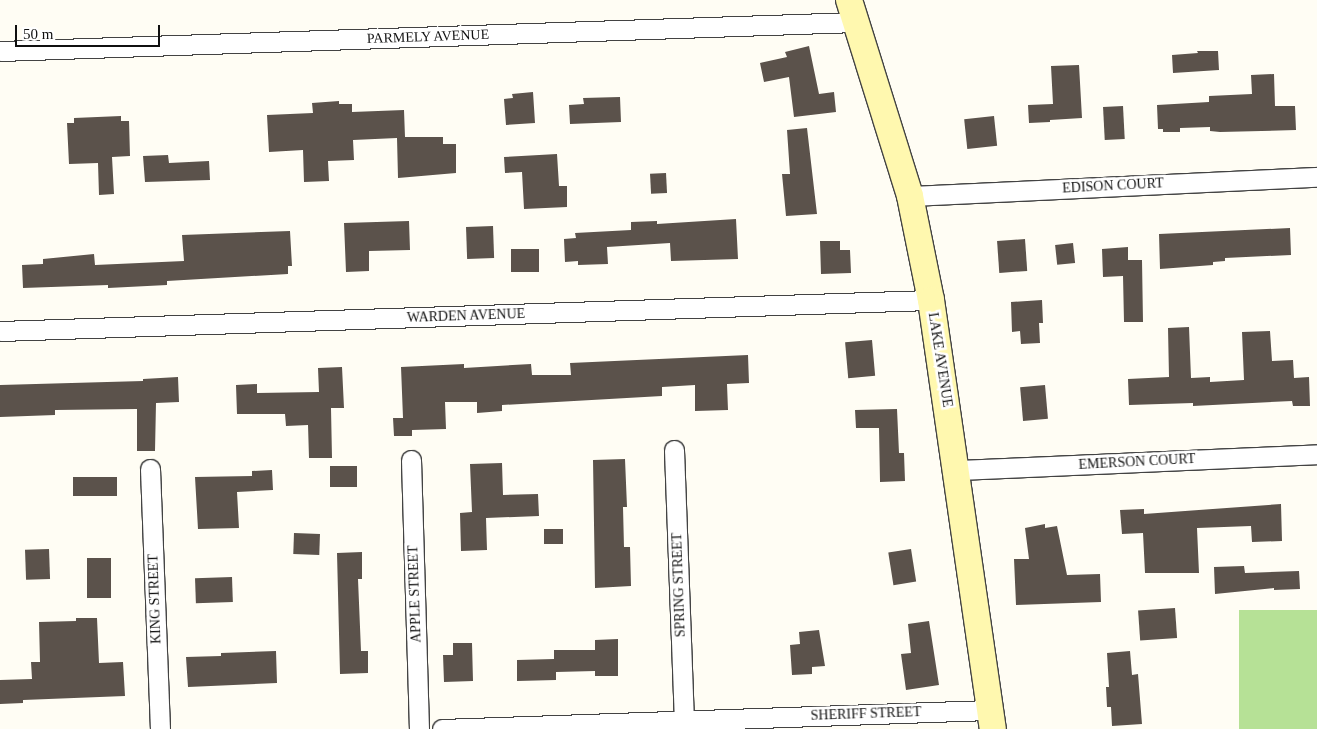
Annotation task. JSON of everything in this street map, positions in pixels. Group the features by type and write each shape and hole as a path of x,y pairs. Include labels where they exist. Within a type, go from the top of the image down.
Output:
{"street":[{"name":"PARMELY AVENUE","path":"0,51 853,11"},
{"name":"LAKE AVENUE","path":"853,11 910,196 931,300 992,719"},
{"name":"EDISON COURT","path":"910,196 1317,177"},
{"name":"WARDEN AVENUE","path":"0,331 931,300"},
{"name":"SPRING STREET","path":"674,450 684,720"},
{"name":"EMERSON COURT","path":"957,470 1317,454"},
{"name":"APPLE STREET","path":"411,460 419,729"},
{"name":"KING STREET","path":"150,469 160,729"},
{"name":"SHERIFF STREET","path":"442,729 684,720 992,719"}],"green space":[{"path":"1239,610 1317,610 1317,729 1239,729"}],"building":[{"path":"809,46 819,94 834,92 836,112 794,117 789,77 764,82 760,63 787,57 785,52"},
{"path":"1197,51 1218,51 1219,70 1173,73 1172,55 1198,53"},
{"path":"1079,65 1082,118 1029,123 1028,105 1053,104 1051,66"},
{"path":"1274,74 1275,106 1295,106 1296,130 1220,132 1210,131 1210,127 1180,128 1180,132 1163,132 1163,129 1158,129 1157,105 1209,102 1209,96 1252,94 1251,75"},
{"path":"533,92 535,123 506,125 504,99 513,98 512,94"},
{"path":"620,97 621,122 570,124 569,105 584,104 583,98"},
{"path":"339,101 339,104 352,104 352,112 404,110 405,137 443,137 443,144 456,144 456,173 398,178 397,138 353,140 354,160 328,161 329,181 304,182 303,150 269,152 267,115 313,113 312,103"},
{"path":"1123,106 1125,139 1105,140 1103,107"},
{"path":"121,116 121,121 129,121 130,156 112,157 114,194 99,195 98,163 69,164 67,123 74,123 74,118"},
{"path":"994,116 997,146 967,149 964,119"},
{"path":"807,128 817,214 786,216 782,174 790,174 787,130"},
{"path":"557,154 559,186 567,186 567,207 524,209 522,172 505,173 504,157"},
{"path":"168,155 169,163 209,161 210,180 145,182 143,156"},
{"path":"666,173 667,193 651,194 650,174"},
{"path":"736,219 738,259 671,261 670,243 607,247 608,264 578,265 578,261 565,262 564,239 576,238 575,233 631,230 631,222 657,221 657,224"},
{"path":"409,221 410,250 369,251 369,271 346,272 344,223"},
{"path":"493,226 494,258 467,259 466,227"},
{"path":"1290,228 1291,255 1225,258 1225,261 1213,262 1213,265 1160,269 1159,234"},
{"path":"290,231 292,266 288,266 288,274 167,281 167,285 108,288 108,285 23,288 22,265 43,264 43,259 94,254 95,265 184,261 182,235"},
{"path":"1025,239 1027,271 999,273 997,241"},
{"path":"820,241 840,241 840,250 850,250 851,273 821,274"},
{"path":"1073,243 1075,263 1057,265 1055,245"},
{"path":"1128,247 1128,260 1142,260 1143,322 1124,322 1123,276 1103,277 1102,249"},
{"path":"511,249 539,249 539,272 511,272"},
{"path":"1042,300 1043,323 1039,323 1040,343 1021,344 1020,331 1012,332 1011,302"},
{"path":"1189,327 1191,378 1210,377 1210,382 1244,380 1242,332 1270,331 1272,361 1293,360 1294,378 1309,377 1310,406 1293,406 1292,401 1193,406 1193,403 1129,405 1128,379 1169,377 1168,328"},
{"path":"872,340 875,376 848,378 845,342"},
{"path":"748,355 749,383 727,384 728,410 695,411 695,385 662,387 662,396 502,405 502,411 477,413 477,402 445,402 446,429 412,430 412,436 394,436 393,418 403,418 401,367 464,364 464,368 531,364 532,375 571,375 570,363"},
{"path":"342,367 344,408 331,408 332,458 309,458 308,425 286,426 285,414 237,414 236,385 257,384 257,393 319,392 318,368"},
{"path":"178,377 179,402 156,403 155,451 137,451 137,409 55,410 55,415 0,417 0,385 143,381 143,379"},
{"path":"1045,385 1048,419 1023,421 1020,387"},
{"path":"897,409 899,453 904,453 905,481 880,482 879,428 856,428 855,410"},
{"path":"625,459 627,507 623,507 624,547 630,547 631,586 595,588 593,460"},
{"path":"502,463 503,495 538,494 539,516 486,518 487,550 461,551 460,513 472,512 470,464"},
{"path":"330,466 357,466 357,487 330,487"},
{"path":"272,470 273,490 237,492 239,528 198,529 195,477 252,476 252,471"},
{"path":"73,477 117,477 117,496 73,496"},
{"path":"1281,504 1282,541 1252,542 1251,526 1197,528 1199,573 1145,573 1143,533 1122,534 1120,510 1144,509 1144,514"},
{"path":"1045,524 1045,528 1057,526 1067,575 1100,574 1101,602 1016,605 1014,559 1029,559 1025,528"},
{"path":"544,529 563,529 563,544 544,544"},
{"path":"294,533 320,534 319,555 293,554"},
{"path":"49,549 50,579 26,580 25,550"},
{"path":"911,549 916,582 893,585 888,553"},
{"path":"362,552 362,579 358,579 361,651 368,651 368,673 340,674 337,553"},
{"path":"87,558 111,558 111,598 87,598"},
{"path":"1244,566 1245,573 1299,571 1300,589 1274,590 1274,588 1215,594 1214,567"},
{"path":"232,577 233,602 196,603 195,578"},
{"path":"1175,608 1177,638 1140,641 1138,611"},
{"path":"76,618 97,618 99,663 123,662 125,696 23,700 23,703 0,704 0,680 32,679 31,662 40,662 39,622 76,621"},
{"path":"929,621 939,685 906,690 901,654 911,653 908,624"},
{"path":"819,630 825,666 812,667 812,674 792,675 790,645 800,644 799,632"},
{"path":"618,639 618,676 595,676 595,671 556,672 556,680 517,681 517,660 554,659 554,650 595,650 595,640"},
{"path":"453,643 472,643 473,681 444,682 443,655 453,655"},
{"path":"276,651 277,683 188,687 186,657 221,656 221,653"},
{"path":"1130,651 1132,675 1138,674 1142,724 1112,726 1111,707 1107,707 1106,687 1109,687 1107,653"}]}
